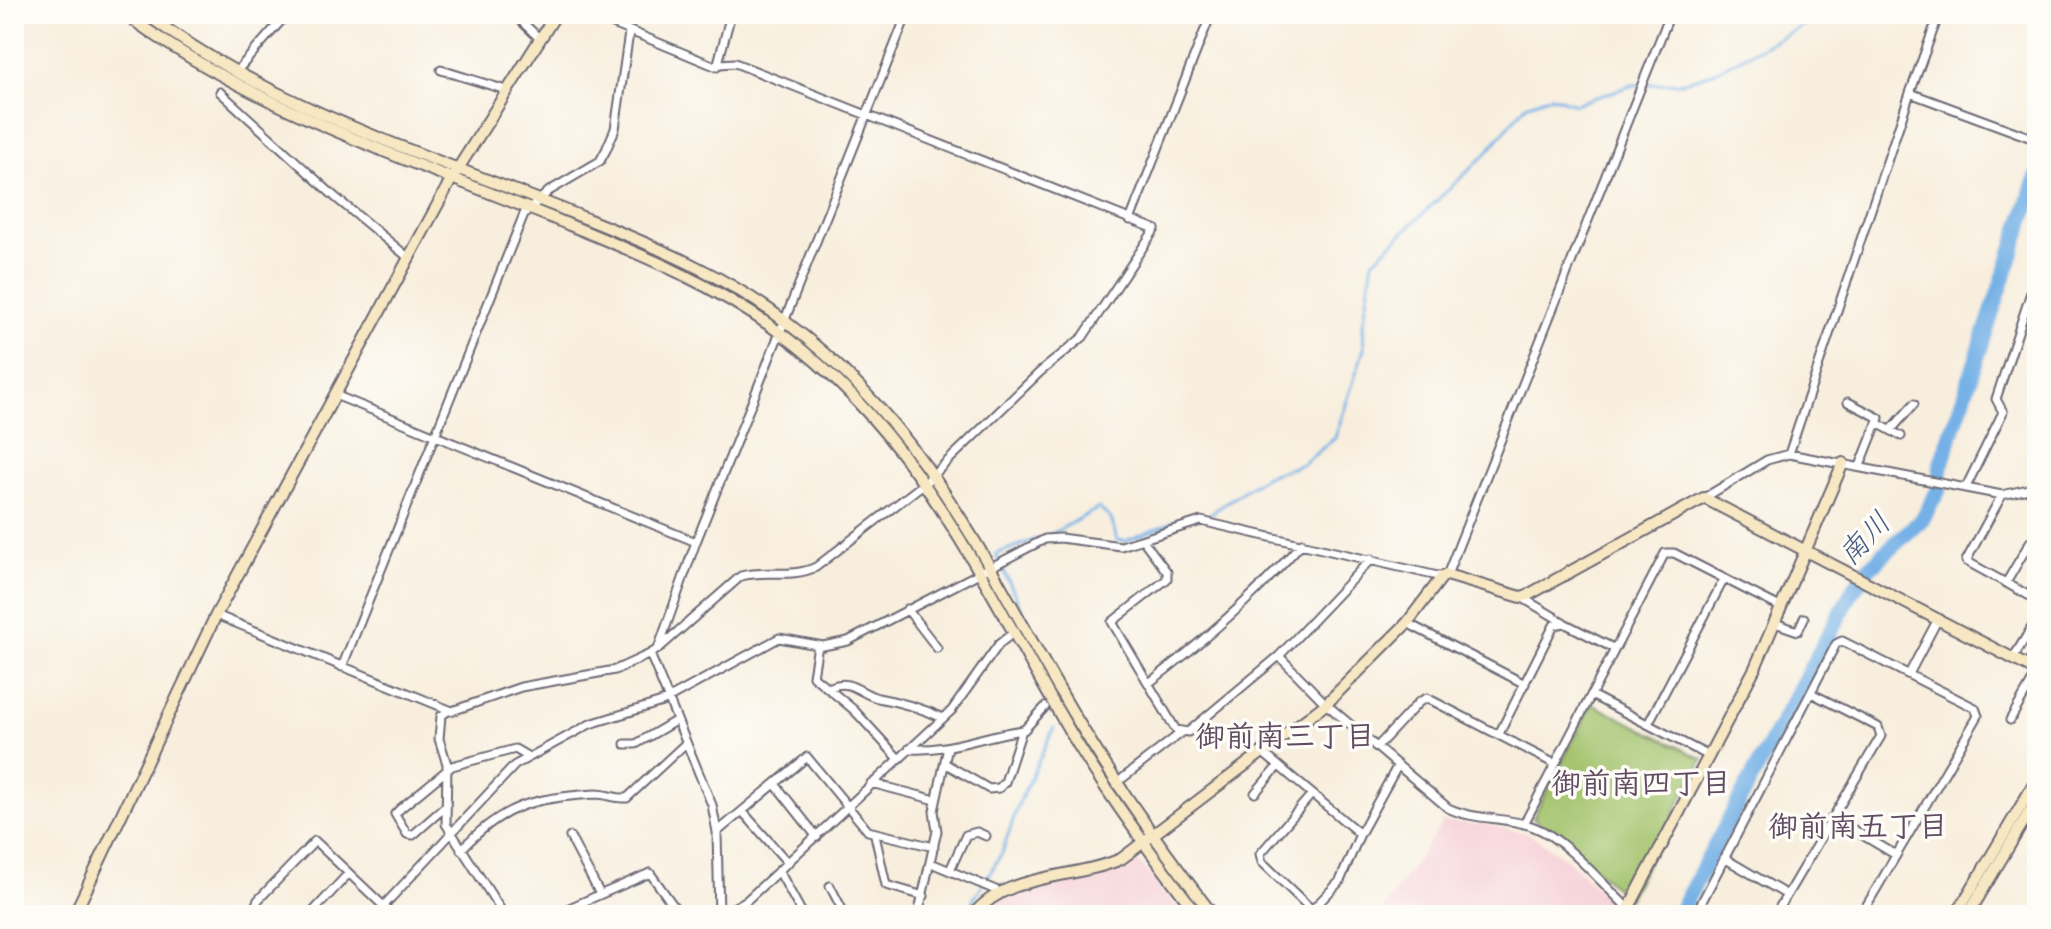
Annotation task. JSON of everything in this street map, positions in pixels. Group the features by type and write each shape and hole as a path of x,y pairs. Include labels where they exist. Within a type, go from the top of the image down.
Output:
{"street":[{"path":"125,14 228,80 317,124 541,200 671,253 716,277 785,321 867,392 930,478 990,567 1077,720 1198,915"},
{"path":"146,14 236,72 300,105 530,208 666,264 710,287 781,333 858,401 930,478 1067,726 1148,838 1213,915"},
{"path":"228,80 287,14"},
{"path":"514,14 539,38"},
{"path":"74,915 216,615 455,173 556,14"},
{"path":"504,915 450,836 446,806 447,769 439,730 441,716 448,711 498,698 521,687 601,674 658,649 741,576 752,573 800,575 816,567 930,478 1040,372 1083,337 1155,229 735,63 719,64 717,67 589,14"},
{"path":"719,64 731,14"},
{"path":"658,649 696,542 907,14"},
{"path":"1130,220 1211,14"},
{"path":"973,915 998,891 1101,867 1121,859 1326,704 1407,623 1445,576 1670,14"},
{"path":"1789,454 1939,14"},
{"path":"342,667 524,214 600,161 606,150 615,129 629,33"},
{"path":"441,70 506,90"},
{"path":"220,92 409,258"},
{"path":"1910,93 2037,140"},
{"path":"1962,486 2003,412 1995,402 2037,274"},
{"path":"335,395 696,542"},
{"path":"1848,402 1879,418 1860,466"},
{"path":"1891,430 1914,404"},
{"path":"1877,423 1901,436"},
{"path":"1521,597 1704,498 1767,460 1789,454 2002,495 2037,487"},
{"path":"1279,656 1326,704 1454,811 1473,817 1524,824 1555,839 1627,912 1775,623 1843,463"},
{"path":"2002,495 1966,561 2037,600"},
{"path":"1704,498 2037,672 2010,720"},
{"path":"375,915 527,756 590,724 668,699 779,638 818,645 848,641 1045,539 1121,546 1196,521 1445,576 1521,597 1615,649"},
{"path":"1143,540 1167,572 1167,579 1112,622 1176,730 1182,732 1188,732 1279,656 1371,559"},
{"path":"2006,583 2030,542"},
{"path":"1149,683 1257,593 1302,543"},
{"path":"1524,824 1665,553 1674,553 1782,608"},
{"path":"1648,724 1724,579"},
{"path":"907,609 937,648"},
{"path":"216,615 448,711"},
{"path":"1775,623 1798,631 1804,618"},
{"path":"1909,674 1938,619"},
{"path":"2013,658 2037,619"},
{"path":"1407,623 1525,684"},
{"path":"1499,734 1554,625 1564,623"},
{"path":"650,654 712,805 717,832 720,915 747,900 943,718 999,644 1013,633"},
{"path":"1695,915 1839,642 1975,708 1978,716 1861,915"},
{"path":"818,645 813,676 831,687 898,758"},
{"path":"831,687 852,685 875,697 919,707 943,718"},
{"path":"1775,915 1881,734 1878,727 1811,693"},
{"path":"1591,695 1709,756"},
{"path":"1377,747 1427,698 1555,764"},
{"path":"946,764 989,789 999,788 1005,782 1022,730 1045,707"},
{"path":"625,744 636,744 677,720"},
{"path":"909,749 948,747 1002,731 1022,730"},
{"path":"1123,778 1182,732"},
{"path":"461,850 487,823 517,807 577,795 627,798 686,743"},
{"path":"918,915 934,847 936,800 948,747"},
{"path":"446,806 413,835 407,834 396,821 395,814 447,769 493,752 517,749 527,756"},
{"path":"1262,752 1360,834"},
{"path":"717,832 807,757 865,829 875,835 934,847"},
{"path":"1311,795 1260,854 1262,862 1310,913 1340,881 1360,834 1398,765"},
{"path":"1255,793 1278,766"},
{"path":"1956,915 2037,779"},
{"path":"871,783 936,800"},
{"path":"775,784 817,837"},
{"path":"1968,915 2037,799"},
{"path":"743,812 788,863"},
{"path":"1832,817 1896,855"},
{"path":"950,870 966,835 977,832 986,836"},
{"path":"875,835 886,885 924,896"},
{"path":"570,837 600,894"},
{"path":"251,915 258,900 315,841 393,915"},
{"path":"1724,858 1787,895"},
{"path":"931,863 998,891"},
{"path":"779,871 803,915"},
{"path":"556,915 650,873 680,915"},
{"path":"310,915 348,874"},
{"path":"830,886 845,915"}],"shaded area":[{"path":"1443,822 1489,825 1530,834 1566,858 1613,904 1617,915 1379,915"},
{"path":"1136,859 1183,915 984,915 996,902 1013,894 1099,878"}],"green space":[{"path":"1592,704 1703,759 1628,899 1565,841 1533,818"}],"waterway":[{"path":"1048,536 1099,508 1111,519 1117,540 1126,541 1190,515 1207,516 1264,477 1303,464 1335,438 1364,349 1363,326 1373,261 1484,156 1526,105 1551,96 1575,104 1633,85 1680,83 1712,73 1806,24 1815,14"},
{"name":"南川","path":"1678,915 1853,590 1869,568 1923,518 1939,489 1941,465 2037,178"},
{"path":"1028,623 996,554 1037,539"},
{"path":"964,915 1002,853 1018,805 1054,728"}],"district":[{"name":"御前南三丁目","path":"1285,735"},
{"name":"御前南四丁目","path":"1641,782"},
{"name":"御前南五丁目","path":"1858,825"}]}
